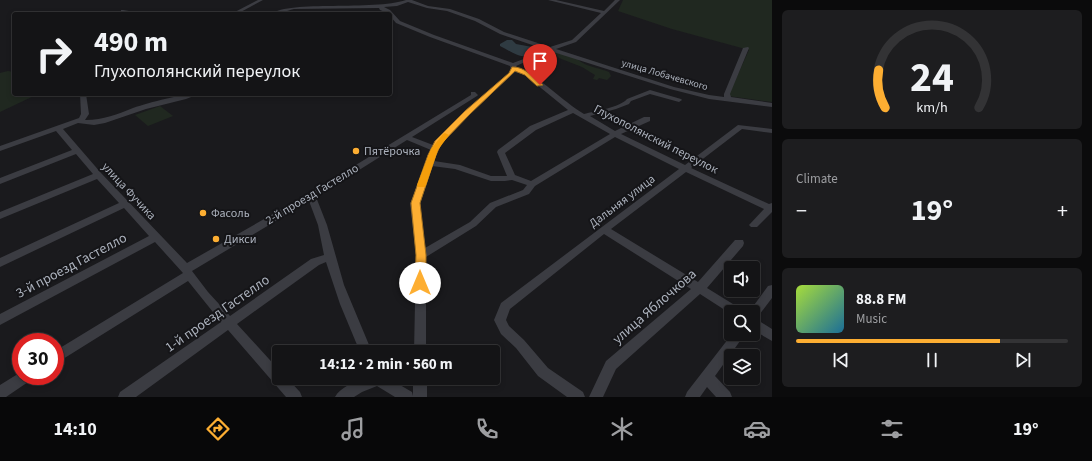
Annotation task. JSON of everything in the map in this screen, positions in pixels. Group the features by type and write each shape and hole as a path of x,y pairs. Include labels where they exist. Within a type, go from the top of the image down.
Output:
{"street":[{"path":"237,12 261,0"},
{"path":"550,0 604,12"},
{"path":"420,345 421,255 416,203 434,149 467,113 511,74 513,67 548,50 574,41 604,12 616,4 618,0"},
{"path":"329,1 380,5 409,1"},
{"name":"улица Лобачевского","path":"409,1 427,7 448,10 477,20 502,33 548,50 672,88 709,97 772,105"},
{"path":"273,12 280,4 299,2"},
{"path":"306,2 320,2"},
{"path":"255,3 270,3"},
{"path":"380,5 382,9 388,12"},
{"path":"123,11 129,12"},
{"path":"392,16 398,22"},
{"path":"392,22 398,22"},
{"name":"Глухополянский переулок","path":"398,22 513,67 527,74 573,110 615,134 771,208"},
{"path":"728,99 727,94 746,48"},
{"path":"583,116 614,108 627,103 629,100 650,92 679,100"},
{"name":"2-й проезд Гастелло","path":"64,352 187,272 475,95 473,93"},
{"path":"0,149 78,121 84,117 85,114 83,96"},
{"path":"78,121 91,123 188,96"},
{"path":"512,177 501,152 533,128 573,110"},
{"path":"421,255 473,224 492,204 526,192 532,184 615,134 647,119"},
{"name":"Дальняя улица","path":"578,397 543,372 520,344 505,330 500,320 505,306 604,229 741,127 772,132"},
{"name":"улица Фучика","path":"58,128 296,397"},
{"path":"406,137 434,149"},
{"path":"0,180 77,151"},
{"path":"429,163 458,168 491,179 505,179 512,177 532,184"},
{"path":"0,216 98,175"},
{"path":"310,196 326,237 329,257 335,277 363,345"},
{"path":"0,263 125,204"},
{"path":"754,225 771,208"},
{"path":"604,229 726,305"},
{"name":"3-й проезд Гастелло","path":"0,320 155,236"},
{"name":"улица Яблочкова","path":"596,397 611,365 700,288 739,242"},
{"name":"1-й проезд Гастелло","path":"124,397 315,262 329,257"},
{"path":"760,305 772,289"},
{"path":"760,328 772,336"},
{"path":"692,397 734,341"},
{"path":"707,378 725,397"},
{"path":"0,392 12,385"},
{"path":"342,397 363,385"},
{"path":"387,385 407,397"},
{"path":"420,385 420,397"}],"shaded area":[{"path":"623,0 772,0 772,102 728,96 749,50 672,29 618,11"},
{"path":"507,40 512,40 516,44 543,49 532,56 526,57 517,55 500,46 500,44"},
{"path":"552,51 577,58 579,61 587,65 609,72 611,76 607,80 599,78 597,80 593,79 595,75 582,67 559,58"},
{"path":"12,72 12,96 34,96 0,112 0,73"},
{"path":"160,106 173,116 148,126 135,115"}],"slow traffic":[{"path":"421,185 434,149 445,135"}],"place":[{"name":"Пятёрочка","path":"356,151"},
{"name":"Фасоль","path":"203,213"},
{"name":"Дикси","path":"216,239"}],"route":[{"path":"420,283 421,255 416,203 432,155 438,143 467,113 511,74 514,69 527,74 540,85"}]}
